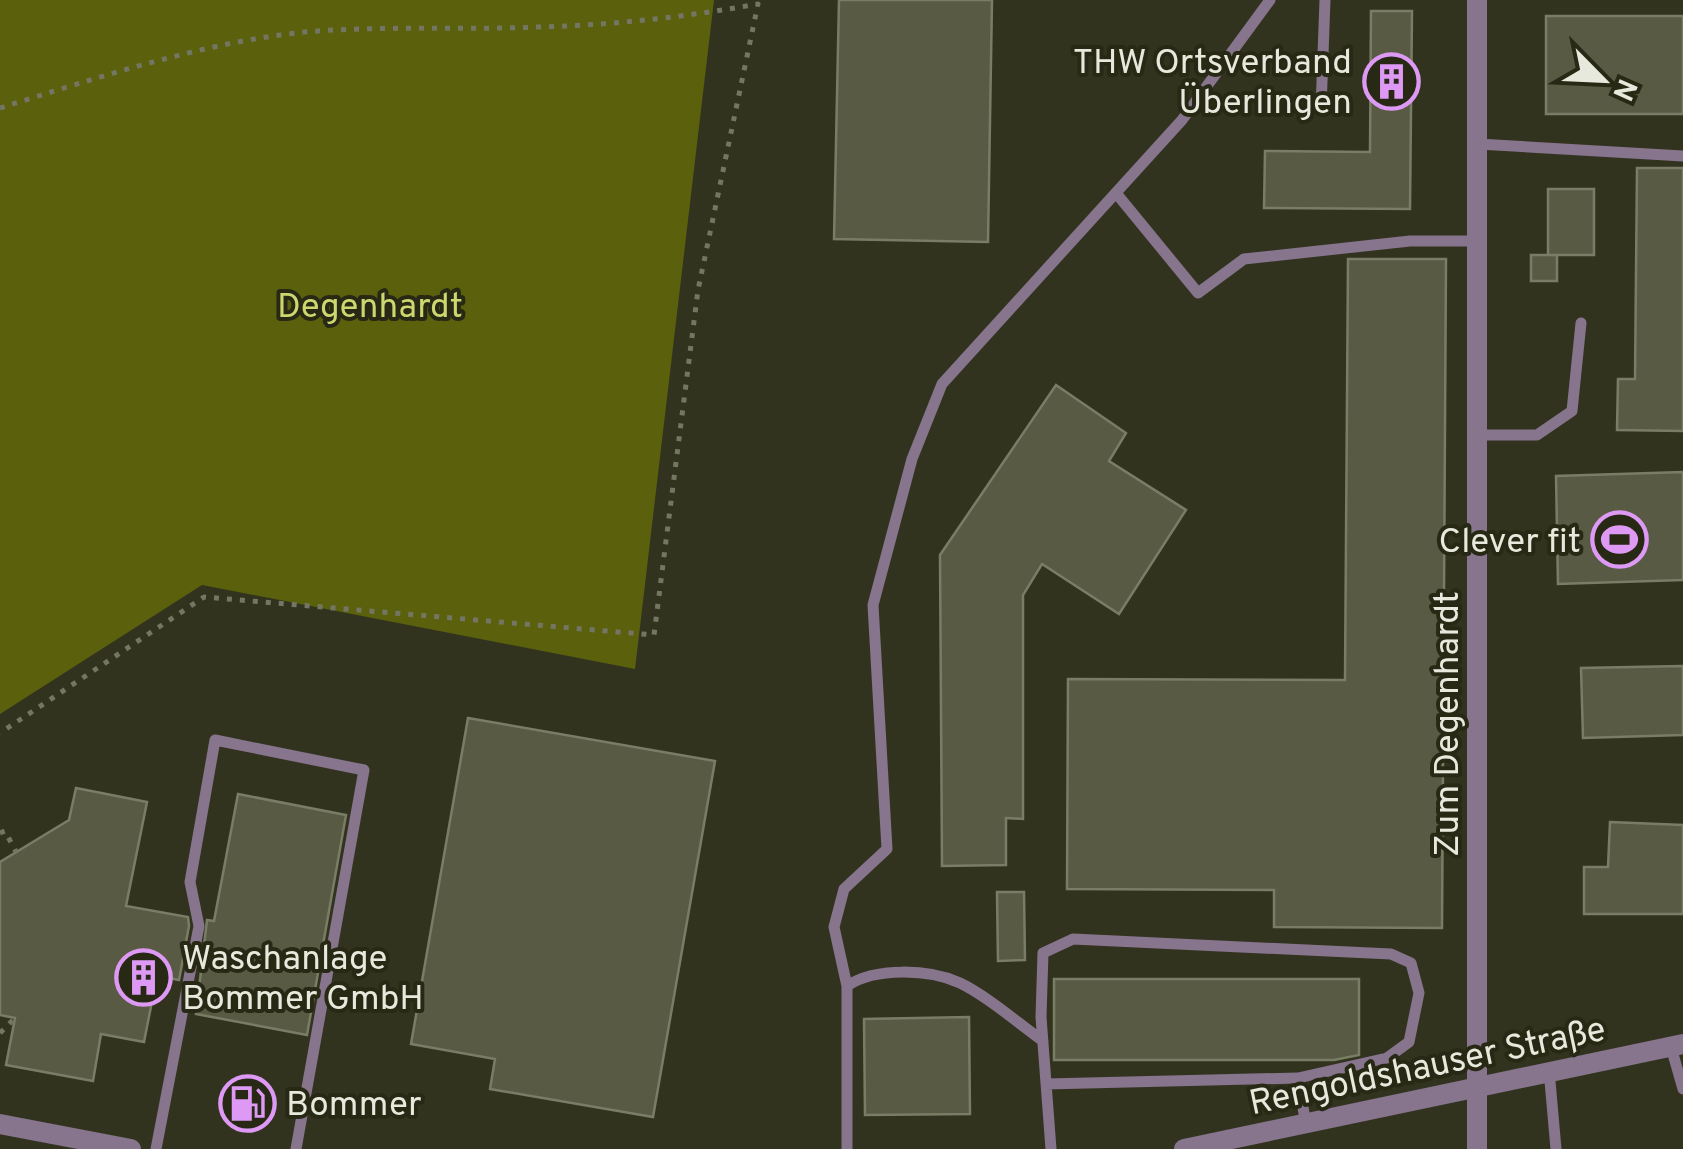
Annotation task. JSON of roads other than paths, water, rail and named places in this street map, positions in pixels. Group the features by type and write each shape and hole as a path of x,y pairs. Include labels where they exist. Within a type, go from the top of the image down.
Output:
{"street":[{"name":"Zum Degenhardt","path":"1477,0 1477,1149"},
{"name":"Rengoldshauser Straße","path":"1184,1149 1677,1045"},
{"path":"0,1124 131,1149"}],"lane":[{"path":"847,1149 848,986 834,927 844,889 887,849 872,606 912,459 942,384 1182,120 1270,0"},
{"path":"1321,109 1325,0"},
{"path":"1478,144 1683,156"},
{"path":"1116,194 1198,292 1244,259 1410,241 1478,241"},
{"path":"1479,435 1536,435 1572,411 1581,323"},
{"path":"156,1149 199,926 190,882 215,740 364,770 296,1149"},
{"path":"1046,1084 1298,1078 1387,1058 1409,1042 1419,993 1411,963 1391,954 1073,939 1043,953 1043,1041 1046,1084 1051,1149"},
{"path":"848,986 864,975 923,974 960,983 1043,1041"},
{"path":"1677,1045 1683,1088"},
{"path":"1549,1070 1556,1149"},
{"path":"1298,1078 1306,1125"}],"place":[{"name":"THW Ortsverband Überlingen","path":"1391,81"},
{"name":"Clever fit","path":"1620,540"},
{"name":"Waschanlage Bommer GmbH","path":"143,977"},
{"name":"Bommer","path":"247,1103"}],"park label":[{"name":"Degenhardt","path":"370,305"}]}
